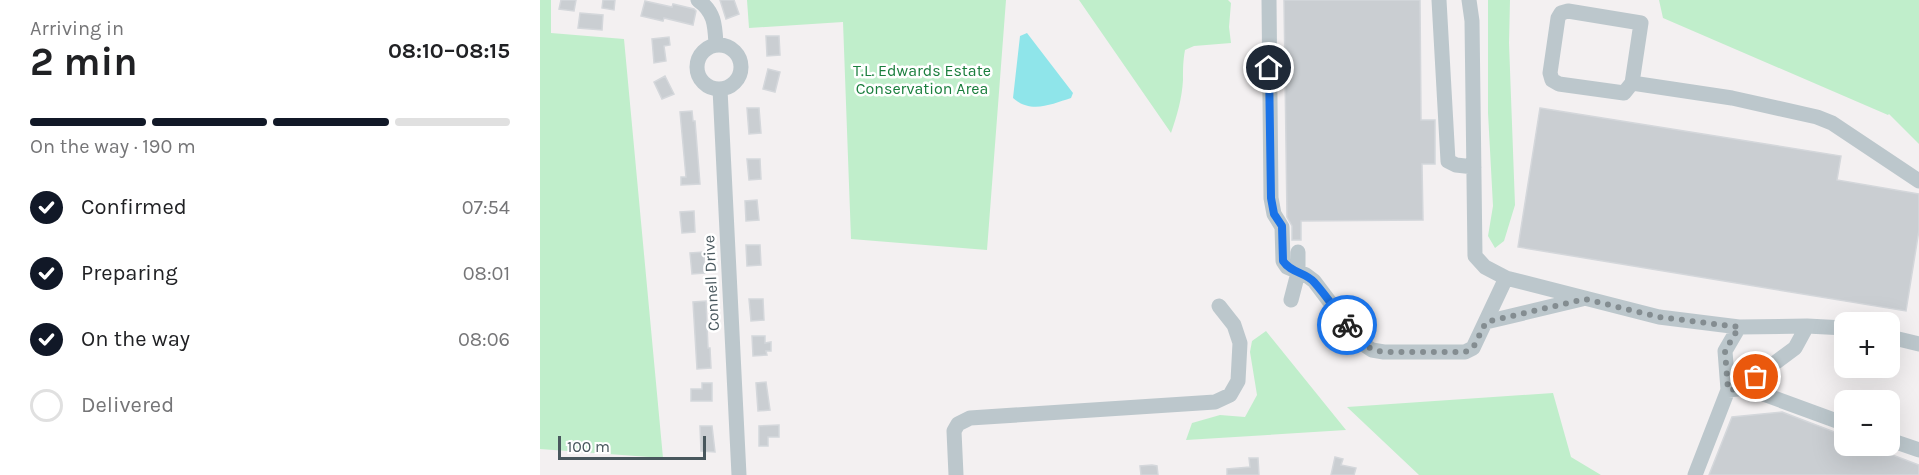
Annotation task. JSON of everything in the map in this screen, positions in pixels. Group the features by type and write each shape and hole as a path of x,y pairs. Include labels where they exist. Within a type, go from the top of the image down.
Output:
{"street":[{"path":"698,0 710,10 714,19 716,45"},
{"path":"1269,0 1271,198 1274,214 1282,226 1283,261 1287,267 1314,281 1360,342 1372,350 1384,352 1465,352 1473,348 1506,279"},
{"path":"1439,0 1448,161 1456,165 1474,167"},
{"path":"1470,0 1475,256 1485,267 1506,279 1659,317 1739,327 1834,327"},
{"path":"1568,11 1641,23 1632,83 1624,93 1558,84 1552,80 1550,73 1558,18 1561,13 1568,11"},
{"path":"716,45 735,50 742,69 732,86 720,90 708,86 699,78 697,72 701,54 710,46 716,45"},
{"path":"1632,83 1732,99 1817,117 1832,123 1919,182"},
{"name":"Connell Drive","path":"720,90 739,475"},
{"path":"1291,300 1298,273 1298,252"},
{"path":"1486,322 1585,299"},
{"path":"956,470 954,430 958,424 970,418 1215,402 1230,395 1238,381 1240,343 1234,325 1219,306"},
{"path":"1747,388 1756,377 1795,348 1807,326"},
{"path":"1695,475 1728,390 1725,351 1739,327"},
{"path":"1900,339 1919,344"},
{"path":"1728,390 1747,388 1834,420"},
{"path":"1900,443 1919,450"}],"green space":[{"path":"540,0 551,0 551,33 624,39 663,458 540,449"},
{"name":"T.L. Edwards Estate Conservation Area","path":"747,0 1006,0 987,250 851,239 843,22 749,28"},
{"path":"1079,0 1228,0 1231,3 1229,27 1231,43 1194,46 1185,50 1182,93 1171,133"},
{"path":"1488,0 1510,0 1509,43 1515,205 1504,241 1495,248 1488,236 1493,206 1488,113"},
{"path":"1659,0 1919,0 1919,144 1889,114 1663,18"},
{"path":"1266,331 1346,430 1186,440 1192,423 1220,415 1245,417 1257,395 1250,352 1252,341"},
{"path":"1553,393 1571,457 1601,475 1419,475 1347,407"}],"water":[{"path":"1027,33 1073,93 1071,98 1034,107 1020,103 1013,98 1020,36"}],"building":[{"path":"561,0 576,0 574,11 559,9"},
{"path":"603,0 615,0 614,10 602,8"},
{"path":"720,0 734,0 739,14 726,19"},
{"path":"1284,0 1420,0 1421,120 1435,120 1435,164 1422,164 1423,220 1301,221 1301,240 1292,240 1292,226 1287,217"},
{"path":"645,1 694,9 696,11 693,25 664,18 663,21 641,16"},
{"path":"580,13 603,15 602,30 578,28"},
{"path":"766,36 779,36 780,55 767,56"},
{"path":"669,37 670,45 664,46 666,61 654,63 652,39"},
{"path":"768,69 780,72 775,92 763,89"},
{"path":"665,76 674,94 662,99 654,82"},
{"path":"747,108 759,108 761,133 749,134"},
{"path":"1540,108 1841,156 1837,180 1919,194 1919,230 1906,311 1518,247"},
{"path":"692,111 693,121 695,121 700,184 681,185 681,177 686,177 680,112"},
{"path":"747,159 760,159 761,179 749,180"},
{"path":"757,200 759,220 746,221 745,201"},
{"path":"694,211 695,232 682,233 680,212"},
{"path":"746,245 760,245 761,265 747,266"},
{"path":"704,252 705,273 692,274 690,253"},
{"path":"749,299 763,299 764,320 751,321"},
{"path":"706,301 711,368 697,369 693,302"},
{"path":"752,336 765,336 765,343 771,342 771,351 766,351 767,355 753,356"},
{"path":"766,382 770,410 758,411 756,383"},
{"path":"702,383 712,383 712,401 691,401 691,389 702,389"},
{"path":"1782,412 1834,432 1834,456 1895,456 1919,465 1919,475 1709,475 1732,417"},
{"path":"779,425 779,437 768,437 768,446 759,446 759,426"},
{"path":"700,426 712,426 715,452 701,451"},
{"path":"1335,457 1343,459 1341,465 1356,468 1354,475 1331,475"},
{"path":"1249,458 1258,458 1259,475 1227,475 1227,469 1250,467"},
{"path":"1140,466 1157,466 1158,475 1141,475"}],"way so far":[{"path":"1347,325 1360,342 1372,350 1465,352 1473,348 1486,322 1585,299 1659,317 1739,327 1725,351 1728,390 1747,388 1756,377"}],"route":[{"path":"1269,68 1271,198 1274,214 1282,226 1283,261 1287,267 1314,281 1347,325"}]}
